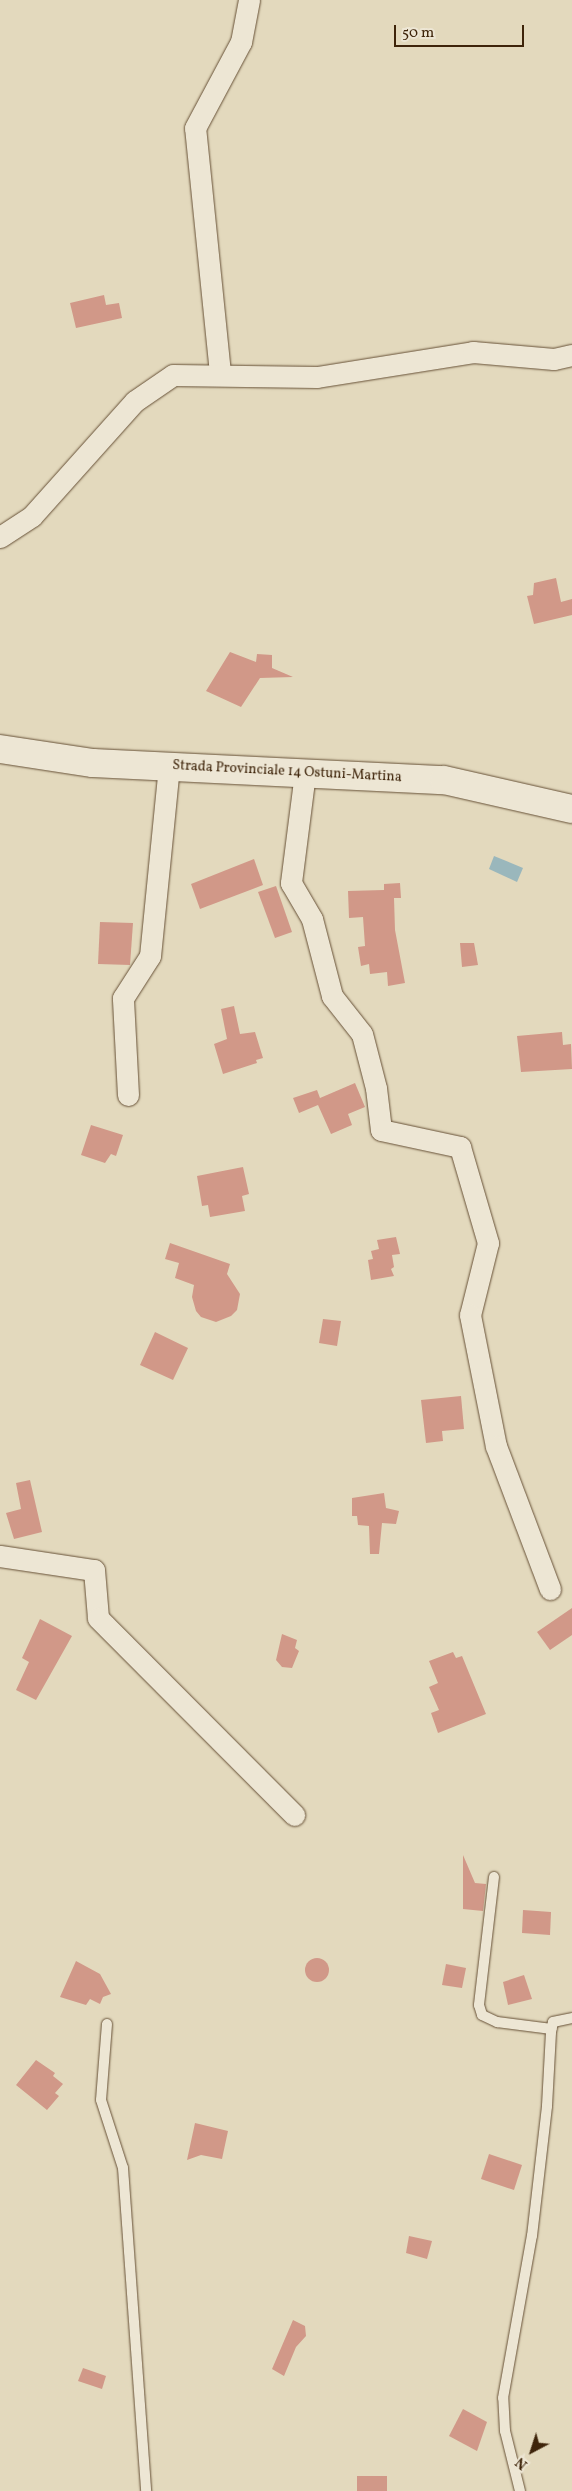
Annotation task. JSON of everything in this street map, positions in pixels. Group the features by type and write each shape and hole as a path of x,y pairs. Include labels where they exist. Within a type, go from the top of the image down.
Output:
{"main road":[{"name":"Strada Provinciale 14 Ostuni-Martina","path":"0,749 92,763 444,780 572,809"}],"street":[{"path":"220,373 195,128 241,42 249,0"},
{"path":"0,537 32,516 135,401 174,374 220,373 317,377 473,352 554,360 572,355"},
{"path":"128,1095 123,998 150,956 169,767"},
{"path":"305,773 291,883 312,919 332,996 362,1034 376,1088 380,1130 460,1147 488,1243 470,1315 496,1446 550,1589"},
{"path":"0,1556 94,1570 98,1618 294,1815"}],"lane":[{"path":"494,1877 479,2005 482,2015 497,2022 552,2029"},
{"path":"520,2491 505,2432 503,2398 532,2236 553,2022 572,2018"},
{"path":"107,2024 101,2100 123,2168 146,2491"}],"water":[{"path":"494,856 523,868 517,882 489,869"}],"building":[{"path":"104,295 106,305 119,303 122,318 76,328 70,303"},
{"path":"556,578 561,602 572,599 572,615 534,624 527,596 533,595 534,583"},
{"path":"230,652 256,662 257,654 272,655 272,668 293,677 260,678 241,707 206,691"},
{"path":"254,859 263,885 200,909 191,884"},
{"path":"400,883 401,898 394,898 395,930 405,983 388,986 387,972 370,974 369,964 361,966 358,947 365,946 363,917 349,918 348,891 384,890 384,884"},
{"path":"276,886 292,932 275,938 258,892"},
{"path":"100,922 133,923 130,965 98,964"},
{"path":"460,943 474,943 478,965 462,967"},
{"path":"234,1006 240,1034 255,1032 263,1058 256,1060 257,1063 223,1074 214,1044 227,1039 221,1009"},
{"path":"562,1032 563,1045 571,1044 572,1069 521,1072 517,1036"},
{"path":"355,1083 365,1107 348,1114 352,1125 331,1134 318,1105 299,1113 293,1098 317,1090 320,1098"},
{"path":"91,1125 123,1135 116,1156 111,1154 105,1163 81,1155"},
{"path":"243,1167 249,1194 242,1196 245,1211 210,1217 208,1205 202,1206 197,1176"},
{"path":"396,1237 400,1254 392,1255 394,1267 391,1269 394,1276 371,1280 368,1260 373,1259 371,1251 379,1249 377,1240"},
{"path":"170,1243 230,1264 227,1274 240,1294 237,1310 231,1316 216,1322 201,1317 196,1311 192,1297 194,1285 175,1278 179,1263 165,1259"},
{"path":"323,1319 341,1321 337,1346 319,1343"},
{"path":"155,1332 188,1348 173,1380 140,1365"},
{"path":"461,1396 464,1429 442,1431 443,1441 426,1443 421,1400"},
{"path":"30,1480 42,1532 14,1539 6,1513 21,1509 16,1483"},
{"path":"384,1493 386,1508 399,1511 396,1524 382,1523 379,1554 370,1554 369,1526 358,1525 357,1516 352,1516 352,1498"},
{"path":"572,1608 572,1635 550,1650 537,1632"},
{"path":"40,1619 72,1636 36,1700 16,1690 29,1662 22,1658"},
{"path":"282,1634 297,1640 295,1648 299,1651 292,1668 282,1667 276,1660"},
{"path":"453,1652 456,1658 462,1656 486,1714 438,1733 431,1713 439,1710 429,1687 438,1683 429,1661"},
{"path":"463,1855 475,1883 486,1884 483,1911 463,1909"},
{"path":"523,1910 551,1912 550,1935 522,1933"},
{"path":"317,1958 326,1961 329,1970 326,1979 317,1982 308,1979 305,1970 308,1961"},
{"path":"76,1961 100,1974 111,1994 103,1997 100,2004 90,1999 86,2005 60,1997"},
{"path":"446,1964 466,1968 462,1988 442,1985"},
{"path":"524,1975 532,1999 508,2005 503,1982"},
{"path":"36,2060 55,2073 53,2076 63,2084 55,2093 59,2096 47,2110 16,2085"},
{"path":"195,2123 228,2131 222,2159 201,2155 187,2160"},
{"path":"489,2154 522,2165 514,2190 481,2179"},
{"path":"409,2236 432,2241 427,2259 406,2253"},
{"path":"293,2320 305,2326 306,2336 296,2347 284,2376 272,2369"},
{"path":"83,2368 106,2376 102,2389 78,2381"},
{"path":"463,2409 487,2422 477,2451 449,2436"},
{"path":"357,2476 387,2476 387,2491 357,2491"}]}
